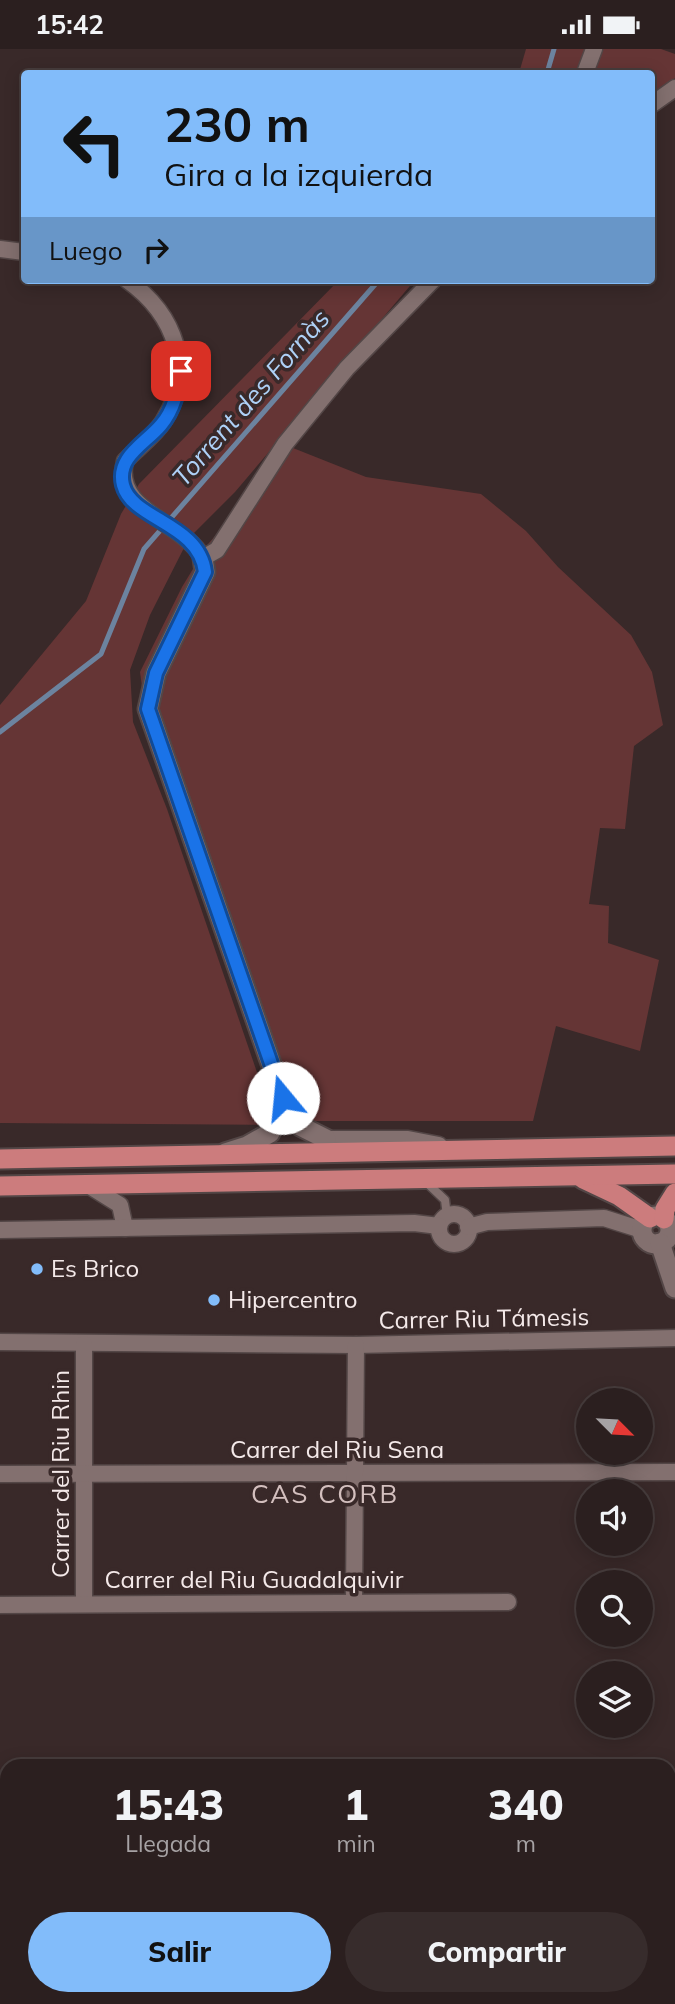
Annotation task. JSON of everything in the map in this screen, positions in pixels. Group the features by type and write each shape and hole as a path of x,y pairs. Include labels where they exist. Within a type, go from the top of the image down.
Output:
{"main road":[{"path":"0,1159 675,1146"},
{"path":"0,1186 675,1174"},
{"path":"576,1176 608,1189 660,1227 665,1209 675,1193"}],"street":[{"path":"586,70 594,49"},
{"path":"655,102 675,88"},
{"path":"0,249 21,252"},
{"path":"131,284 150,301 169,325 177,343 181,371 177,396 162,424 125,461 122,473 126,492 190,541 203,558 205,572 156,673 148,709 283,1098 300,1126 326,1139 408,1139 462,1150"},
{"path":"203,558 217,551 285,444 347,368 429,284"},
{"path":"220,1154 247,1146 270,1133 283,1098"},
{"path":"86,1184 120,1205 125,1228"},
{"path":"0,1230 414,1223 443,1221 461,1216 468,1227 466,1238 452,1244 440,1236 443,1221"},
{"path":"468,1227 487,1222 604,1218 660,1227 675,1288"},
{"name":"Carrer Riu Támesis","path":"0,1342 356,1345 667,1338"},
{"name":"Carrer del Riu Rhin","path":"84,1343 84,1604"},
{"path":"354,1601 356,1345"},
{"name":"Carrer del Riu Sena","path":"0,1474 675,1472"},
{"name":"Carrer del Riu Guadalquivir","path":"0,1605 508,1602"}],"lane":[{"path":"421,1178 445,1200 443,1221"}],"shaded area":[{"path":"526,49 585,49 577,70 520,70"},
{"path":"601,49 661,49 675,54 675,78 655,92 655,70 593,70"},
{"path":"335,284 412,284 235,492 189,538 150,615 130,670 133,722 167,809 275,1125 0,1123 0,705 86,601 121,514 139,484"},
{"path":"293,448 366,477 481,494 526,531 558,567 631,635 652,672 663,725 634,746 625,829 600,828 589,904 609,906 608,943 659,960 640,1051 556,1026 533,1121 298,1121 145,709 140,672 182,587 208,544"}],"waterway":[{"name":"Torrent des Fornàs","path":"548,70 554,49"},
{"name":"Torrent des Fornàs","path":"0,732 101,654 144,549 376,284"}],"place":[{"name":"Es Brico","path":"37,1269"},
{"name":"Hipercentro","path":"214,1300"}],"district":[{"name":"CAS CORB","path":"325,1494"}],"route":[{"path":"181,371 177,396 162,424 125,461 122,473 123,485 132,499 198,549 203,558 205,572 156,673 149,693 148,709 283,1098"}]}
